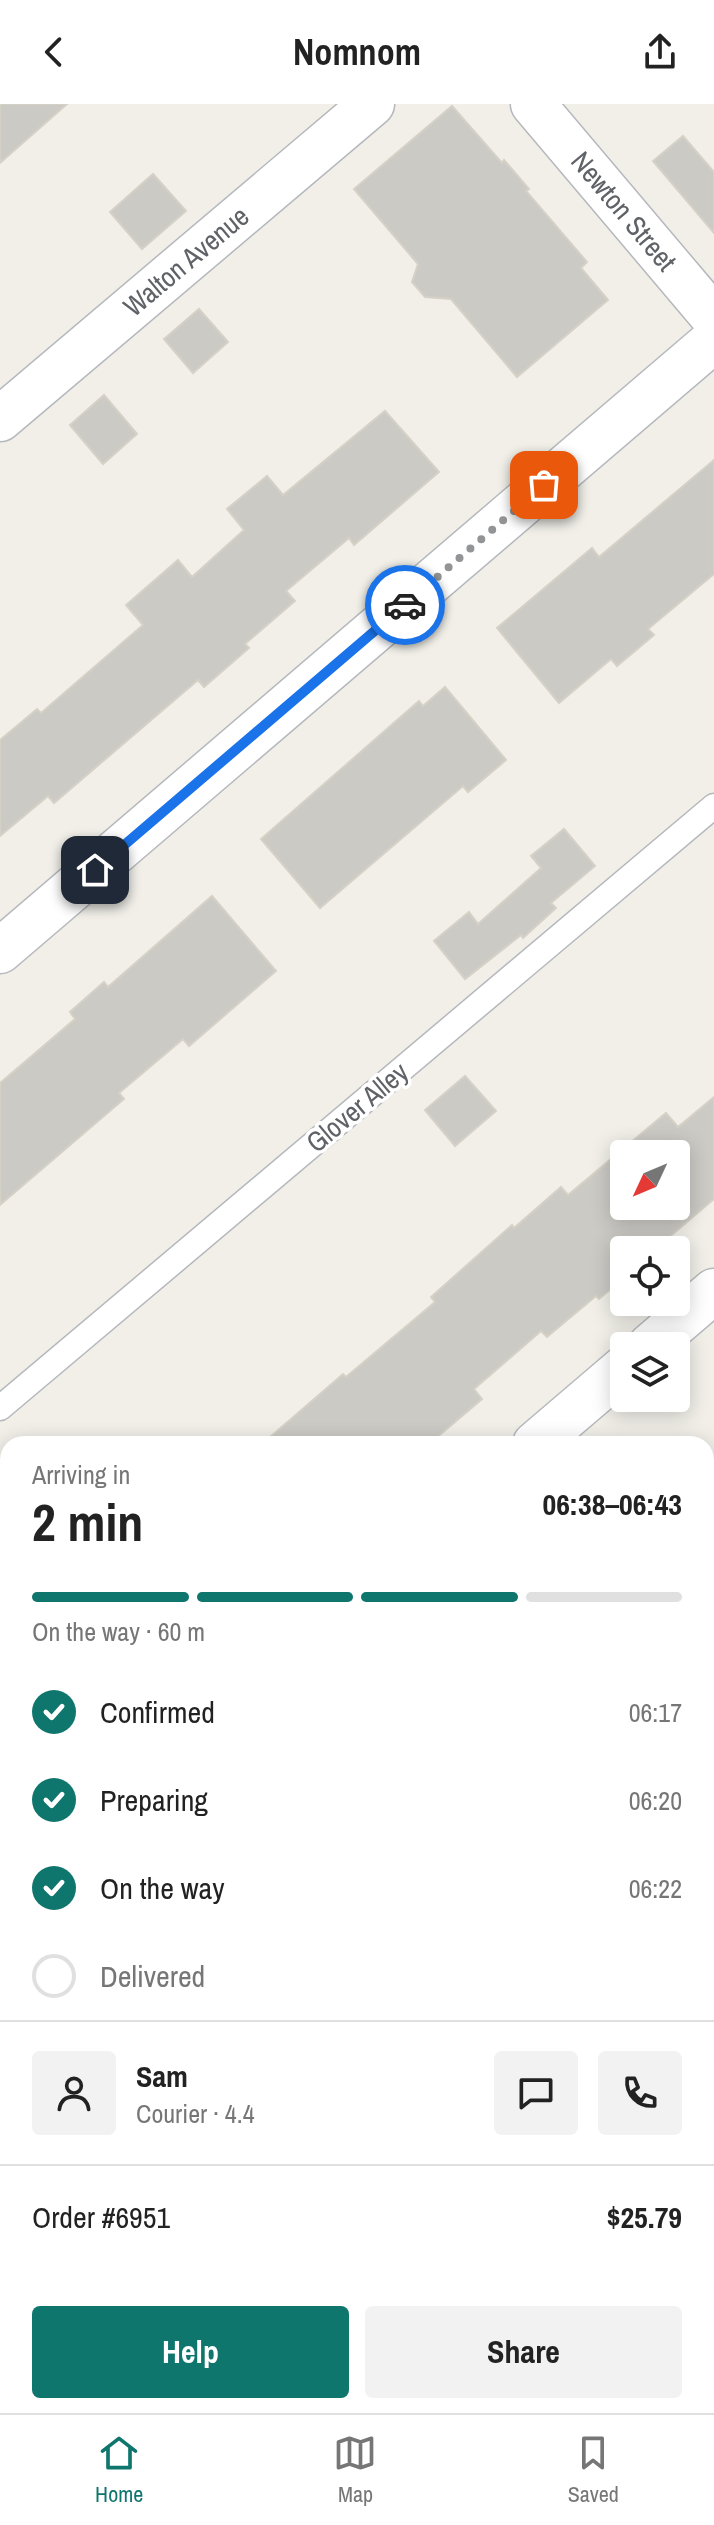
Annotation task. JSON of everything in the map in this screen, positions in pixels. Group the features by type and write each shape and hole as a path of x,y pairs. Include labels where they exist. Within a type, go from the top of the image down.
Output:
{"street":[{"name":"Walton Avenue","path":"0,419 372,104"},
{"name":"Newton Street","path":"533,104 714,318"},
{"path":"0,951 714,340"},
{"path":"669,1332 711,1301"},
{"path":"544,1436 610,1380"}],"lane":[{"name":"Glover Alley","path":"0,1408 714,806"}],"building":[{"path":"0,104 67,104 0,163"},
{"path":"452,106 529,189 526,191 587,262 581,268 608,300 517,377 451,299 425,297 412,282 418,264 354,189"},
{"path":"683,136 714,172 714,233 653,161"},
{"path":"153,174 186,211 142,249 110,212"},
{"path":"199,309 228,342 193,373 164,339"},
{"path":"104,395 137,434 103,464 70,425"},
{"path":"385,411 439,472 354,545 349,538 286,591 295,601 245,644 249,648 204,687 198,680 54,803 48,796 0,836 0,740 37,709 41,713 143,625 126,605 178,560 192,577 244,530 227,509 267,476 283,495"},
{"path":"714,460 714,574 648,629 654,635 617,666 611,659 559,703 497,628 592,548 599,557"},
{"path":"445,687 506,760 468,792 463,786 320,908 261,839 419,701 423,706"},
{"path":"564,829 595,866 551,903 556,908 523,938 521,935 465,979 434,941 469,912 478,924 541,868 531,856"},
{"path":"212,896 276,971 189,1046 183,1039 119,1093 124,1099 0,1205 0,1083 75,1019 70,1012 104,982 108,987"},
{"path":"465,1076 496,1111 455,1146 425,1110"},
{"path":"714,1097 714,1199 690,1219 690,1140 634,1140 666,1113 678,1127"},
{"path":"610,1160 610,1220 689,1220 670,1236 610,1236 610,1290 599,1299 596,1296 547,1337 541,1331 474,1389 482,1399 438,1436 271,1436 343,1374 346,1377 435,1302 431,1297 512,1225 514,1228 561,1187 568,1195"}],"way so far":[{"path":"405,605 544,485"}],"route":[{"path":"95,870 405,605"}]}
